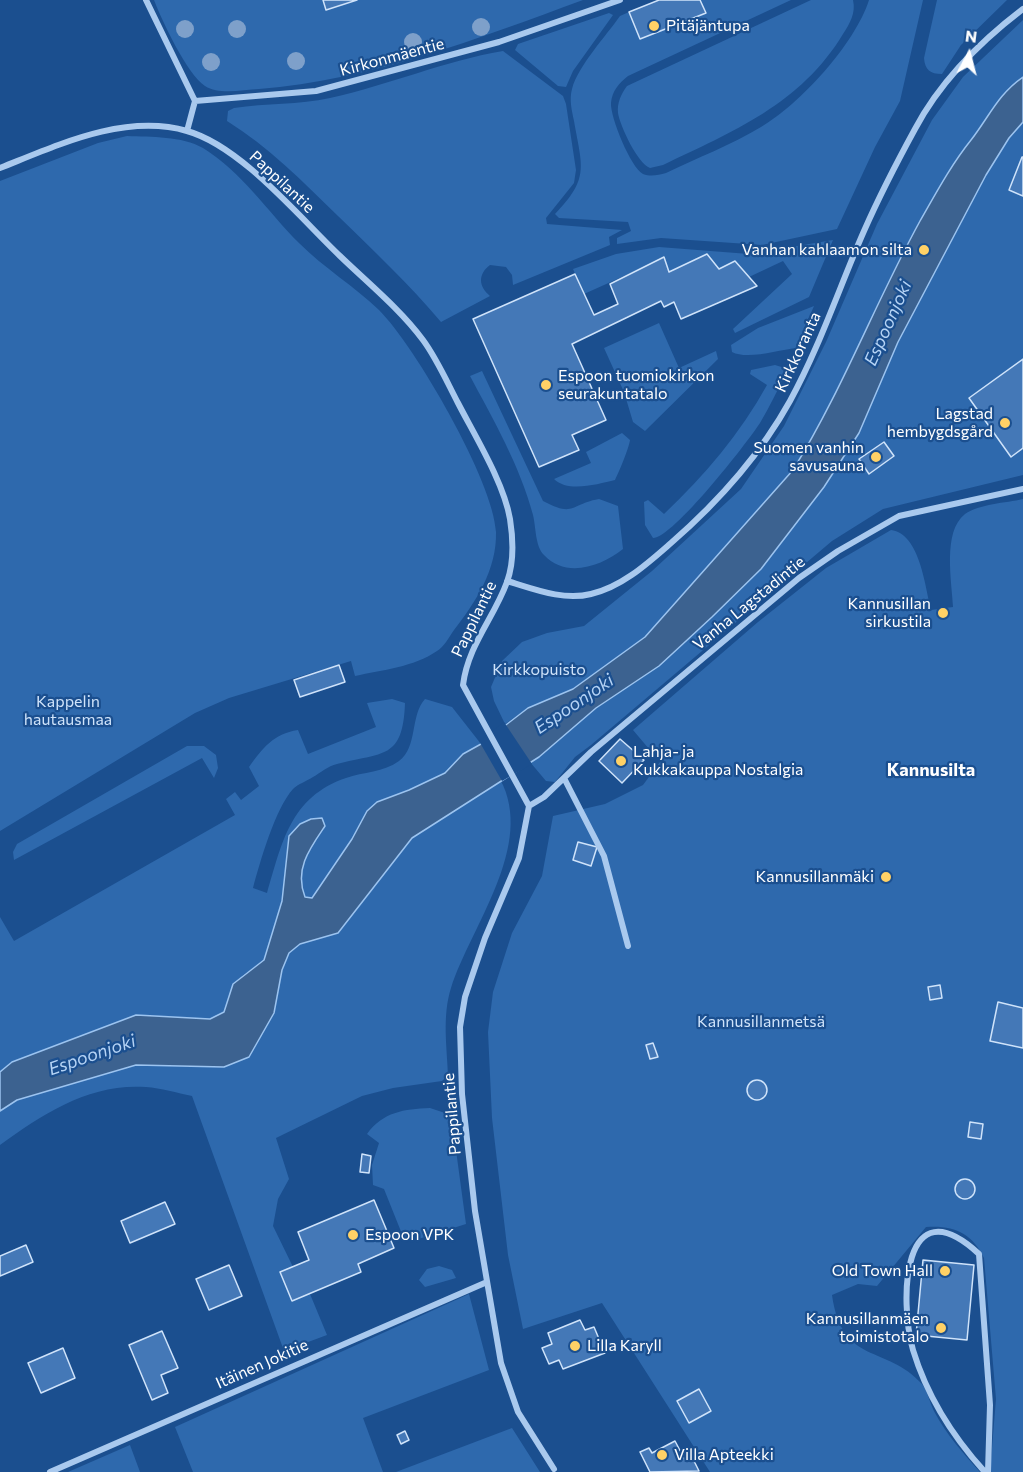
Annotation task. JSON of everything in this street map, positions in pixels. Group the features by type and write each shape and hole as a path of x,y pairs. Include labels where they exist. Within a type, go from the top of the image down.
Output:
{"street":[{"path":"146,0 195,101 187,131"},
{"name":"Kirkonmäentie","path":"195,101 316,91 499,42 620,0"},
{"name":"Kirkkoranta","path":"507,581 555,595 573,596 591,594 615,586 686,530 740,472 768,436 790,402 825,328 864,230 916,128 950,78 1000,26 1023,9"},
{"name":"Pappilantie","path":"0,168 56,146 111,130 147,125 187,131 217,144 247,167 406,319 422,339 492,468 510,517 512,555 507,581 474,644 465,668 463,685 468,699 522,790 528,806 519,858 485,938 465,997 460,1027 462,1094 487,1282 501,1363 518,1412 554,1470"},
{"name":"Vanha Lagstadintie","path":"528,806 544,797 591,752 791,585 838,551 899,516 1023,489"},
{"path":"564,778 604,856 628,946"},
{"path":"943,1231 958,1237 979,1254 990,1406 986,1472 966,1452 939,1411 913,1351 905,1316 910,1257 916,1244 924,1235 933,1232 943,1231"},
{"name":"Itäinen Jokitie","path":"50,1472 487,1282"}],"green space":[{"path":"154,0 323,0 326,10 357,0 583,0 463,43 383,67 301,84 231,91 211,89 198,80 176,46"},
{"path":"700,0 791,0 628,76 619,84 614,91 611,103 614,119 627,153 643,174 652,176 666,173 738,140 776,117 809,88 839,53 852,35 869,0 923,0 900,101 875,147 837,229 762,245 661,238 617,244 617,238 631,231 628,222 559,218 555,214 574,191 579,181 581,161 571,97 575,80 586,61 620,16 629,12 640,39 705,13"},
{"path":"811,0 853,0 854,9 843,34 807,79 786,98 739,128 663,165 650,168 640,160 622,127 618,113 620,99 627,86"},
{"path":"937,0 1007,0 961,45 942,74 929,71 924,58"},
{"path":"609,13 613,15 573,71 566,87 558,86 515,50 518,44"},
{"name":"Kirkkopuisto","path":"1023,20 1023,77 1000,98 938,190 904,252 811,440 793,470 645,637 573,689 528,708 505,724 494,701 491,687 502,661 522,642 547,633 584,626 652,571 741,489 784,426 826,342 877,224 932,120 963,77"},
{"path":"503,51 563,96 566,104 576,170 574,183 546,218 547,224 622,230 609,237 610,245 513,285 512,275 506,267 490,265 483,272 481,280 483,288 490,296 441,322 391,268 299,178 257,142 227,121 228,111 234,108 330,98 481,55"},
{"path":"1023,122 1023,475 883,509 832,541 575,757 555,782 546,781 530,762 761,569 824,487 859,433 898,342 986,175 1009,138"},
{"name":"Kappelin hautausmaa","path":"127,136 186,141 203,148 230,168 309,252 379,310 412,353 468,449 492,510 496,532 493,559 484,584 470,608 440,649 428,656 398,667 355,676 351,661 229,698 195,713 0,831 0,181 98,143"},
{"path":"833,240 809,297 735,333 733,329 792,274 783,261 749,277 735,261 719,269 707,254 669,272 664,258 584,294 573,269 616,254 659,247 749,254"},
{"path":"814,306 796,348 754,355 732,352 731,345 758,328"},
{"path":"659,323 679,368 716,351 718,359 645,431 633,422 624,392 604,348"},
{"path":"775,365 788,369 764,417 726,468 692,507 663,534 653,538 645,525 644,502 648,500 664,514 694,484 733,437 767,385 750,374 751,370"},
{"path":"482,371 543,501 561,509 572,508 599,499 618,506 623,549 595,565 573,568 563,567 544,555 537,542 533,515 521,479 506,444 470,376"},
{"path":"622,433 630,440 615,480 575,487 567,486 554,479 591,463 586,452"},
{"name":"Kannusillanmetsä","path":"1023,499 1023,1472 990,1472 996,1399 984,1258 974,1242 961,1232 945,1227 926,1227 877,1286 858,1284 832,1295 837,1318 845,1333 855,1344 894,1363 922,1384 944,1429 980,1472 710,1472 602,1303 523,1329 508,1255 492,1118 488,1032 493,992 512,933 542,876 553,816 605,804 643,785 660,762 633,730 758,622 826,568 891,530 901,534 909,541 915,551 920,562 931,610 953,607 950,558 953,533 958,522 965,514 978,508"},
{"path":"392,699 405,703 400,735 395,744 378,754 330,766 293,789 274,822 253,888 267,893 291,824 312,797 327,786 346,778 393,765 405,755 412,739 417,713 425,699 452,707 481,744 463,754 445,773 377,802 367,811 352,839 312,898 305,897 302,887 303,868 309,851 325,826 311,819 300,824 289,836 282,901 264,961 243,975 224,1012 210,1019 136,1015 12,1062 0,1072 0,917 14,941 235,815 226,799 235,792 241,800 259,786 249,767 275,738 298,730 308,754 376,727 367,703"},
{"path":"187,746 204,746 216,755 218,768 214,778 202,758 14,860 13,852 17,844"},
{"path":"500,779 509,804 510,831 506,858 485,912 460,964 448,999 446,1032 448,1075 442,1081 393,1088 362,1096 276,1138 289,1179 278,1199 273,1226 293,1267 310,1294 327,1335 284,1351 192,1096 146,1087 106,1090 68,1102 0,1145 0,1111 17,1100 136,1065 224,1067 274,1013 282,970 289,953 300,944 338,933 412,838"},
{"path":"430,1108 445,1113 453,1128 466,1224 412,1241 404,1239 384,1189 373,1185 372,1165 379,1143 367,1134 387,1116 411,1109"},
{"path":"439,1266 452,1270 456,1278 425,1287 419,1280 427,1269"},
{"path":"469,1294 489,1370 363,1418 383,1472 193,1472 175,1427"},
{"path":"512,1428 540,1472 396,1472"},
{"path":"130,1445 140,1472 68,1472"}],"water":[{"name":"Espoonjoki","path":"1023,77 1023,122 1009,138 986,175 898,342 859,433 824,487 761,569 659,666 596,708 539,757 412,838 338,933 300,944 289,953 282,970 274,1013 249,1057 224,1067 136,1065 17,1100 0,1111 0,1072 12,1062 136,1015 210,1019 224,1012 233,984 264,960 282,901 289,836 300,824 311,819 322,818 325,826 305,859 301,877 305,897 312,898 352,839 367,811 377,802 445,773 463,754 481,744 528,708 573,689 645,637 793,470 811,440 904,252 938,190 1000,98"}],"pier":[{"path":"504,722 532,764 502,781 479,741"}],"building":[{"path":"323,0 357,0 326,10"},
{"name":"Pitäjäntupa","path":"659,0 700,0 706,13 640,39 629,12"},
{"path":"1023,157 1023,196 1009,190"},
{"name":"Espoon tuomiokirkon seurakuntatalo","path":"707,254 719,269 735,261 757,286 681,319 674,302 664,307 661,301 572,344 606,420 572,435 579,450 539,467 473,319 575,274 594,315 618,304 610,284 664,257 669,272"},
{"name":"Lagstad hembygdsgård","path":"1023,359 1023,448 1011,457 969,398"},
{"name":"Suomen vanhin savusauna","path":"884,442 894,456 869,474 859,459"},
{"path":"339,665 345,682 300,697 294,680"},
{"path":"620,739 644,760 622,783 599,761"},
{"path":"578,842 597,847 591,866 573,860"},
{"path":"940,985 942,998 930,1000 928,987"},
{"path":"998,1002 1023,1008 1023,1048 990,1041"},
{"path":"653,1043 658,1057 650,1059 646,1045"},
{"path":"757,1080 764,1083 767,1090 764,1097 757,1100 750,1097 747,1090 750,1083"},
{"path":"970,1122 983,1124 981,1139 968,1137"},
{"path":"362,1154 371,1156 369,1173 360,1172"},
{"path":"965,1179 972,1182 975,1189 972,1196 965,1199 958,1196 955,1189 958,1182"},
{"path":"374,1200 394,1248 358,1264 361,1272 292,1301 280,1272 309,1260 298,1232"},
{"path":"165,1202 175,1224 130,1243 121,1221"},
{"path":"26,1245 33,1262 0,1276 0,1256"},
{"path":"923,1260 974,1265 967,1340 916,1335"},
{"path":"229,1265 242,1296 209,1310 196,1279"},
{"name":"Lilla Karyll","path":"580,1320 585,1330 594,1327 605,1353 563,1369 559,1360 549,1364 542,1348 552,1344 548,1333"},
{"path":"162,1331 178,1368 161,1375 168,1393 152,1400 129,1345"},
{"path":"63,1348 75,1378 41,1393 28,1363"},
{"path":"699,1389 711,1411 689,1423 677,1401"},
{"path":"405,1431 409,1440 401,1444 397,1435"},
{"name":"Villa Apteekki","path":"675,1441 685,1460 692,1457 699,1471 650,1472 640,1452 649,1448 652,1453"}],"place":[{"name":"Pitäjäntupa","path":"654,26"},
{"name":"Vanhan kahlaamon silta","path":"924,250"},
{"name":"Espoon tuomiokirkon seurakuntatalo","path":"546,385"},
{"name":"Lagstad hembygdsgård","path":"1005,423"},
{"name":"Suomen vanhin savusauna","path":"876,457"},
{"name":"Kannusillan sirkustila","path":"943,613"},
{"name":"Lahja- ja Kukkakauppa Nostalgia","path":"621,761"},
{"name":"Kannusillanmäki","path":"886,877"},
{"name":"Espoon VPK","path":"353,1235"},
{"name":"Old Town Hall","path":"945,1271"},
{"name":"Kannusillanmäen toimistotalo","path":"941,1328"},
{"name":"Lilla Karyll","path":"575,1346"},
{"name":"Villa Apteekki","path":"662,1455"}],"district":[{"name":"Kannusilta","path":"931,770"}]}
